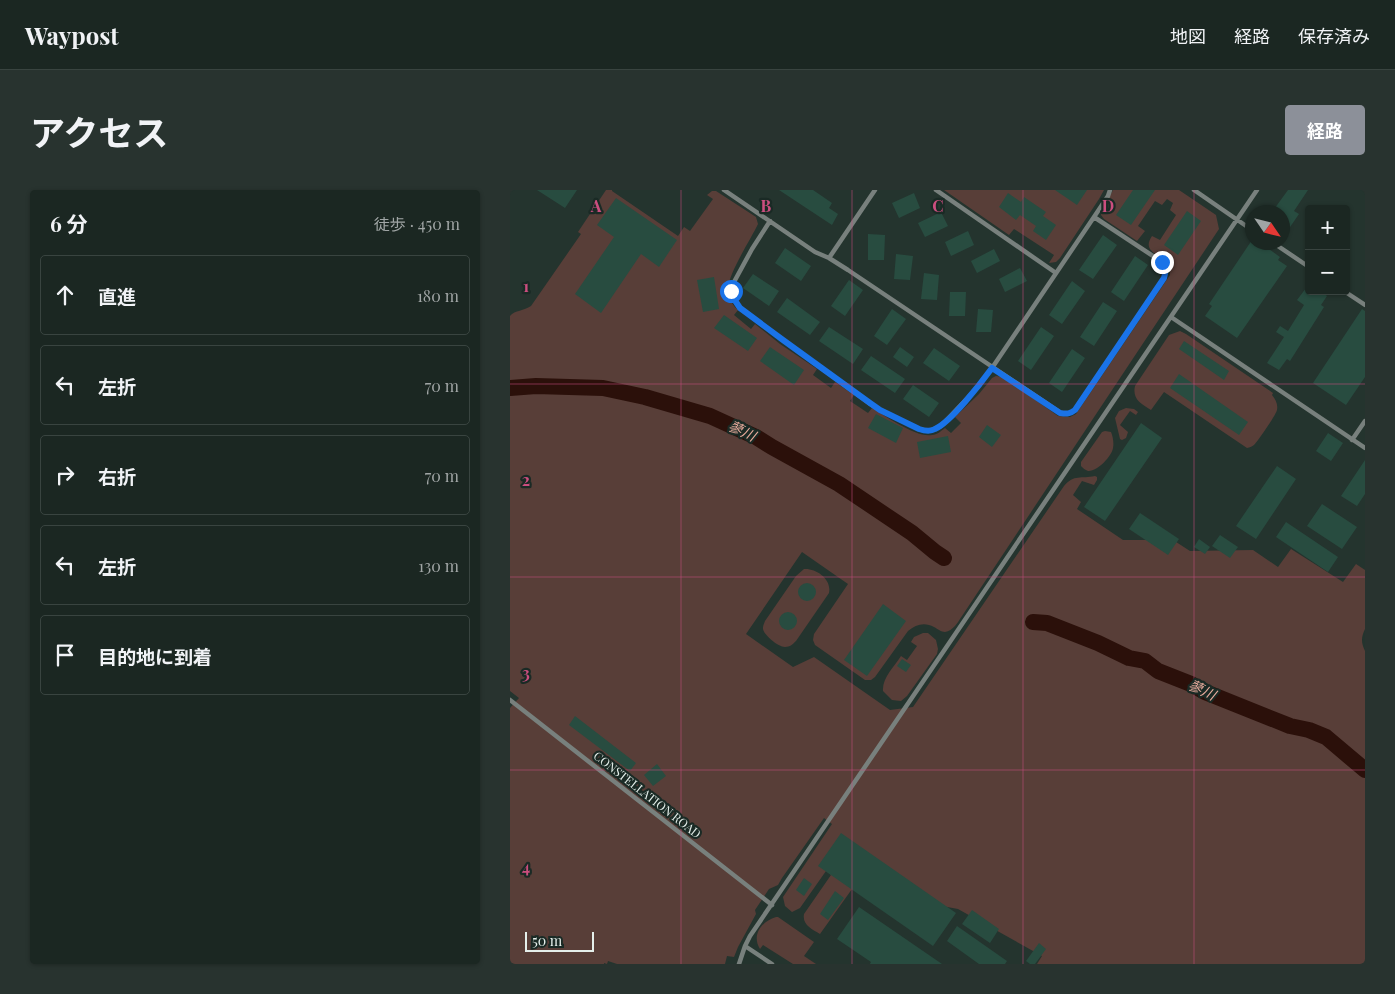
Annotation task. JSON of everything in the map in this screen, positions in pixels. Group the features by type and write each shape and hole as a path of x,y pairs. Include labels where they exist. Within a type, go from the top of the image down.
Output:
{"lane":[{"path":"724,190 1060,413 1066,414 1075,410 1164,278 1166,272 1162,262 1094,217"},
{"path":"829,258 875,190"},
{"path":"936,190 1056,273"},
{"path":"770,222 752,249 734,282 731,291 740,308 880,410 926,431 934,430 941,426 977,388 1094,217 1110,190"},
{"path":"1194,190 1245,225"},
{"path":"739,964 745,946 772,905 1257,190"},
{"path":"1283,250 1305,265"},
{"path":"1350,295 1365,305"},
{"path":"1171,317 1365,448"},
{"path":"1352,440 1365,421"},
{"name":"CONSTELLATION ROAD","path":"510,700 772,905"},
{"path":"745,946 772,964"}],"shaded area":[{"path":"606,190 612,190 678,236 684,227 690,231 713,199 707,195 712,191 716,191 756,217 758,224 729,283 730,298 738,310 734,315 751,329 755,324 780,344 817,369 813,375 831,388 835,382 854,395 850,401 868,413 872,408 901,426 925,435 939,433 945,428 951,433 961,423 955,417 996,376 1003,377 1058,416 1070,417 1076,414 1170,275 1170,265 1150,249 1149,241 1152,236 1160,240 1176,215 1170,210 1173,203 1167,199 1162,205 1155,201 1138,226 1145,231 1137,241 1101,215 1113,190 1179,190 1216,215 1219,229 953,628 945,632 921,624 914,627 908,631 875,677 871,680 865,680 815,645 813,640 814,634 848,584 802,552 746,634 793,667 814,657 890,710 913,707 1064,486 1071,480 1095,476 1097,480 1094,485 1082,481 1073,495 1081,502 1077,509 1123,540 1173,540 1190,551 1253,550 1278,567 1291,549 1343,582 1356,564 1365,570 1365,629 1362,640 1365,651 1365,964 1037,964 1042,956 958,909 852,889 820,934 806,924 804,914 831,875 826,871 800,908 792,912 785,906 783,897 832,824 824,818 778,885 769,889 755,910 756,914 734,957 727,956 725,964 617,964 608,961 607,964 510,964 510,708 519,698 510,691 510,316 531,306 581,234 578,232"},
{"path":"944,190 1104,190 1060,258 1056,262 1049,263 1054,255 1014,229 1009,235"},
{"path":"1180,331 1273,393 1277,410 1267,428 1254,445 1247,448 1164,392 1151,410 1136,398 1135,386 1169,335"},
{"path":"1126,408 1134,409 1138,412 1136,415 1130,411 1120,425 1128,432 1126,438 1122,440 1120,439 1115,418 1119,411"},
{"path":"1105,431 1112,434 1112,451 1100,466 1092,471 1087,471 1081,466 1081,462 1102,432"},
{"path":"804,569 813,570 822,575 828,583 829,593 796,641 785,647 775,643 766,634 763,626 796,576"},
{"path":"928,633 936,640 937,654 907,696 901,701 892,700 883,691 886,677 901,656 907,660 917,646 911,642 914,637"},
{"path":"776,917 814,942 804,956 816,964 793,964 763,945 760,949 757,939 759,929 766,922"}],"building":[{"path":"537,190 577,190 565,208"},
{"path":"779,190 813,190 832,203 829,208 838,214 832,225"},
{"path":"1055,190 1087,190 1077,205"},
{"path":"1133,190 1155,190 1131,225 1116,215"},
{"path":"1288,190 1308,190 1294,211 1299,214 1290,227 1290,205 1277,205"},
{"path":"914,193 920,208 899,218 892,203"},
{"path":"1008,193 1021,202 1024,197 1046,212 1043,216 1056,225 1046,240 1033,231 1036,226 1020,215 1016,220 999,207"},
{"path":"616,198 677,240 659,267 641,254 601,313 575,294 614,237 597,225"},
{"path":"1187,211 1201,221 1178,255 1164,245"},
{"path":"941,212 948,226 925,237 918,223"},
{"path":"968,231 974,245 951,256 945,242"},
{"path":"868,234 885,235 884,260 868,260"},
{"path":"1103,235 1117,245 1093,279 1079,270"},
{"path":"785,248 811,266 801,281 775,263"},
{"path":"994,249 1000,261 977,273 971,261"},
{"path":"1245,250 1270,250 1280,257 1278,260 1287,266 1237,338 1205,316 1212,306 1209,304"},
{"path":"896,254 913,256 910,280 894,279"},
{"path":"1135,256 1148,265 1124,301 1111,292"},
{"path":"1020,268 1027,281 1005,292 999,279"},
{"path":"924,273 939,275 937,300 921,299"},
{"path":"753,274 779,291 769,306 743,288"},
{"path":"714,277 719,309 703,312 697,280"},
{"path":"849,280 863,290 845,316 831,306"},
{"path":"1072,281 1085,291 1062,324 1049,315"},
{"path":"1305,289 1305,295 1327,296 1321,305 1324,307 1290,361 1287,359 1279,370 1267,363 1284,337 1276,332 1280,326 1288,331 1304,305 1297,300"},
{"path":"950,292 966,292 965,316 949,316"},
{"path":"787,298 820,322 810,335 777,312"},
{"path":"1103,302 1117,311 1094,346 1080,337"},
{"path":"892,309 906,319 887,345 874,336"},
{"path":"978,309 993,310 991,332 976,332"},
{"path":"1362,309 1365,311 1365,377 1346,405 1313,383"},
{"path":"724,315 757,338 748,351 714,328"},
{"path":"829,327 863,349 853,364 819,341"},
{"path":"1041,327 1054,336 1031,370 1018,361"},
{"path":"1184,341 1229,371 1224,380 1179,349"},
{"path":"770,347 804,370 794,385 760,361"},
{"path":"900,347 914,357 907,367 893,357"},
{"path":"934,348 960,366 949,381 923,363"},
{"path":"1072,349 1085,358 1062,392 1049,383"},
{"path":"871,356 905,379 895,393 861,370"},
{"path":"1179,374 1248,422 1239,435 1170,388"},
{"path":"913,385 939,403 929,417 903,399"},
{"path":"876,414 903,428 896,443 868,428"},
{"path":"1141,423 1162,438 1105,521 1084,507"},
{"path":"987,425 1001,435 992,447 979,437"},
{"path":"1328,433 1343,443 1331,461 1316,451"},
{"path":"948,436 951,452 920,458 917,442"},
{"path":"1365,460 1365,494 1357,506 1341,496"},
{"path":"1277,466 1296,479 1256,539 1236,526"},
{"path":"1322,504 1357,527 1342,549 1307,526"},
{"path":"1140,513 1179,539 1168,555 1129,529"},
{"path":"1286,522 1338,557 1328,572 1276,537"},
{"path":"1220,535 1238,547 1230,558 1212,546"},
{"path":"1199,539 1210,547 1205,554 1194,547"},
{"path":"803,583 811,583 816,588 814,599 803,601 798,596 798,588"},
{"path":"883,604 906,621 867,676 844,660"},
{"path":"788,612 794,615 797,621 794,627 788,630 782,627 779,621 782,615"},
{"path":"902,659 911,665 906,672 897,666"},
{"path":"575,716 636,763 630,771 569,725"},
{"path":"657,764 666,776 653,786 644,775"},
{"path":"841,833 956,913 933,946 818,866"},
{"path":"804,878 812,884 804,896 796,890"},
{"path":"835,891 844,898 828,920 820,914"},
{"path":"859,907 942,964 870,964 871,962 837,939"},
{"path":"972,910 999,929 990,943 962,924"},
{"path":"957,926 1007,961 1005,964 979,964 947,941"},
{"path":"1039,943 1046,949 1035,964 1030,964 1026,961"}],"waterway":[{"name":"蓼川","path":"510,388 536,386 603,388 645,397 710,416 756,437 839,484 912,533 944,558"},
{"name":"蓼川","path":"1033,622 1047,623 1098,643 1129,658 1145,661 1158,671 1191,684 1205,692 1290,726 1309,730 1326,737 1365,770"}],"route":[{"path":"731,291 740,308 870,403 880,410 926,431 934,430 941,426 977,388 992,368 1060,413 1071,413 1075,410 1164,278 1166,272 1162,262"}]}
